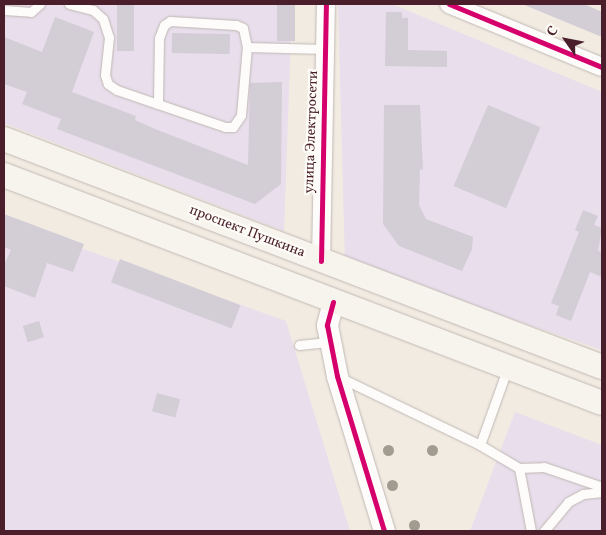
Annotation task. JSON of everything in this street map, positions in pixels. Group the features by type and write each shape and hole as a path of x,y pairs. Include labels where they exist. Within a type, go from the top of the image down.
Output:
{"main road":[{"name":"проспект Пушкина","path":"4,139 602,367"},
{"path":"4,175 602,403"}],"street":[{"name":"улица Электросети","path":"321,260 326,4"},
{"path":"449,4 602,67"},
{"path":"333,302 328,325 337,376 384,531"}],"lane":[{"path":"4,10 31,12 40,4"},
{"path":"69,4 93,10 103,19 109,37 105,76 108,84 117,90 158,104 233,127 241,115 247,47 246,34 236,25 170,21 164,25 159,38 158,104"},
{"path":"247,47 325,49"},
{"path":"299,345 331,342"},
{"path":"480,445 508,367"},
{"path":"337,376 480,445 519,468 544,467 602,487"},
{"path":"519,468 531,531"},
{"path":"544,531 568,502 582,494 602,492"}],"shaded area":[{"path":"4,4 292,4 284,231 4,123"},
{"path":"338,4 392,4 602,92 602,350 345,261"},
{"path":"4,221 286,321 350,531 4,531"},
{"path":"515,412 602,445 602,531 470,531"}],"building":[{"path":"117,4 134,4 134,51 117,51"},
{"path":"277,4 295,4 295,41 277,41"},
{"path":"522,4 584,4 602,12 602,37"},
{"path":"386,12 402,12 402,18 408,18 408,50 447,51 447,67 385,66"},
{"path":"55,17 94,32 72,92 136,116 135,120 155,129 248,165 250,83 282,82 281,184 255,204 57,129 61,119 22,104 27,92 4,84 4,37 42,52"},
{"path":"172,33 230,34 230,54 172,53"},
{"path":"384,105 420,105 423,170 420,169 419,205 426,219 473,237 472,249 462,271 399,246 383,224"},
{"path":"488,105 540,127 506,208 454,186"},
{"path":"583,210 598,216 594,225 602,228 598,251 602,252 602,277 590,272 571,321 556,315 559,306 551,303 579,232 575,230"},
{"path":"4,214 84,244 73,272 47,263 35,298 4,286 4,265 11,250 4,247"},
{"path":"120,259 240,305 231,329 111,282"},
{"path":"39,321 44,337 28,342 23,326"},
{"path":"157,393 180,399 175,418 152,411"}],"cycle path":[{"path":"321,261 326,4"},
{"path":"449,4 602,67"},
{"path":"333,302 327,325 337,376 384,531"}]}
